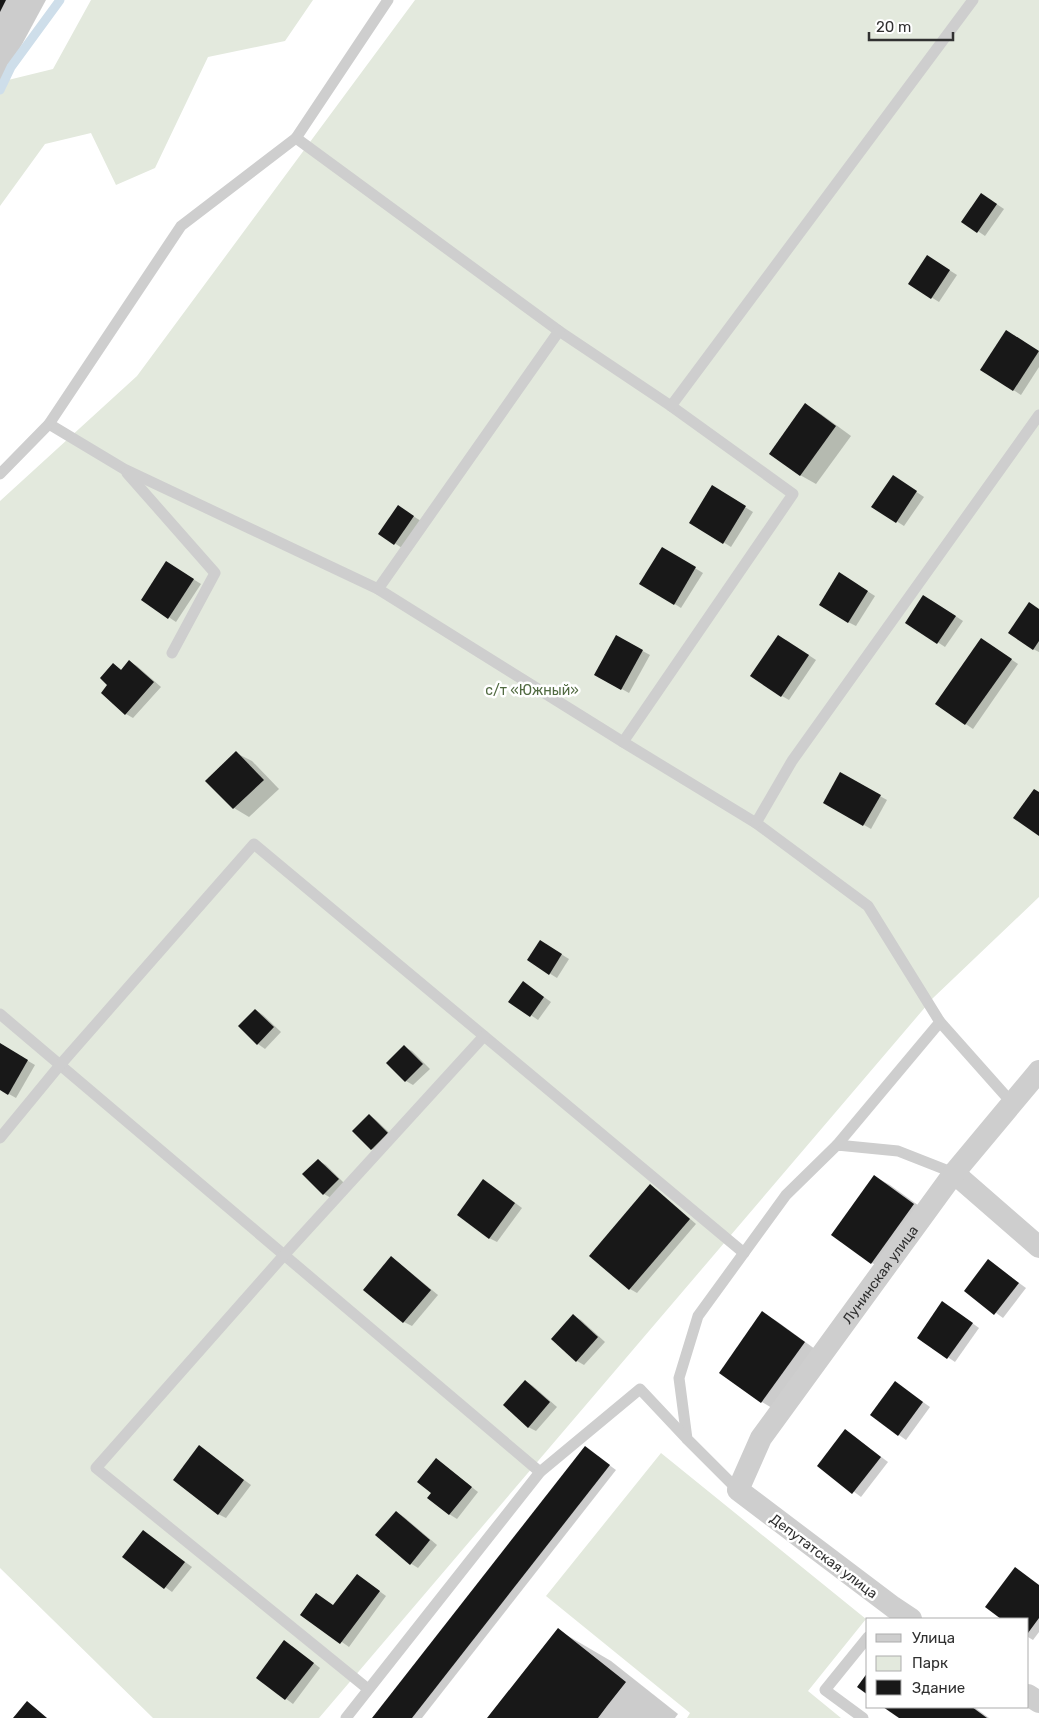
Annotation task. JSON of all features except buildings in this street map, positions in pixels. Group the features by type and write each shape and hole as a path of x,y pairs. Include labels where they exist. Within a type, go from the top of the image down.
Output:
{"street":[{"name":"Лунинская улица","path":"738,1490 761,1438 954,1173 1039,1070"},
{"path":"954,1173 1039,1247"},
{"name":"Депутатская улица","path":"738,1490 890,1610 909,1618"}],"lane":[{"path":"0,474 49,424 181,226 296,138 388,0"},
{"path":"671,406 973,0"},
{"path":"296,138 559,331 671,406 794,494 623,742"},
{"path":"378,589 559,331"},
{"path":"756,823 792,761 1039,415"},
{"path":"49,424 124,469 378,589 756,823 868,906 940,1022 1012,1104"},
{"path":"124,469 215,573 172,654"},
{"path":"0,1138 60,1066 254,844 744,1253"},
{"path":"0,1014 540,1472"},
{"path":"687,1439 679,1378 698,1316 786,1195 837,1144 940,1022"},
{"path":"368,1689 96,1468 285,1254 484,1036"},
{"path":"837,1144 898,1151 954,1173"},
{"path":"346,1718 540,1472 640,1389 738,1490"},
{"path":"862,1718 825,1690 866,1640"}],"green space":[{"path":"91,0 313,0 285,41 208,57 155,168 116,185 91,133 45,144 0,206 0,82 53,69"},
{"name":"с/т «Южный»","path":"415,0 1039,0 1039,897 933,998 319,1718 153,1718 0,1568 0,501 137,376"},
{"path":"661,1453 866,1619 808,1691 841,1718 687,1718 690,1713 546,1596"}],"waterway":[{"path":"0,90 11,67 60,0"}]}
